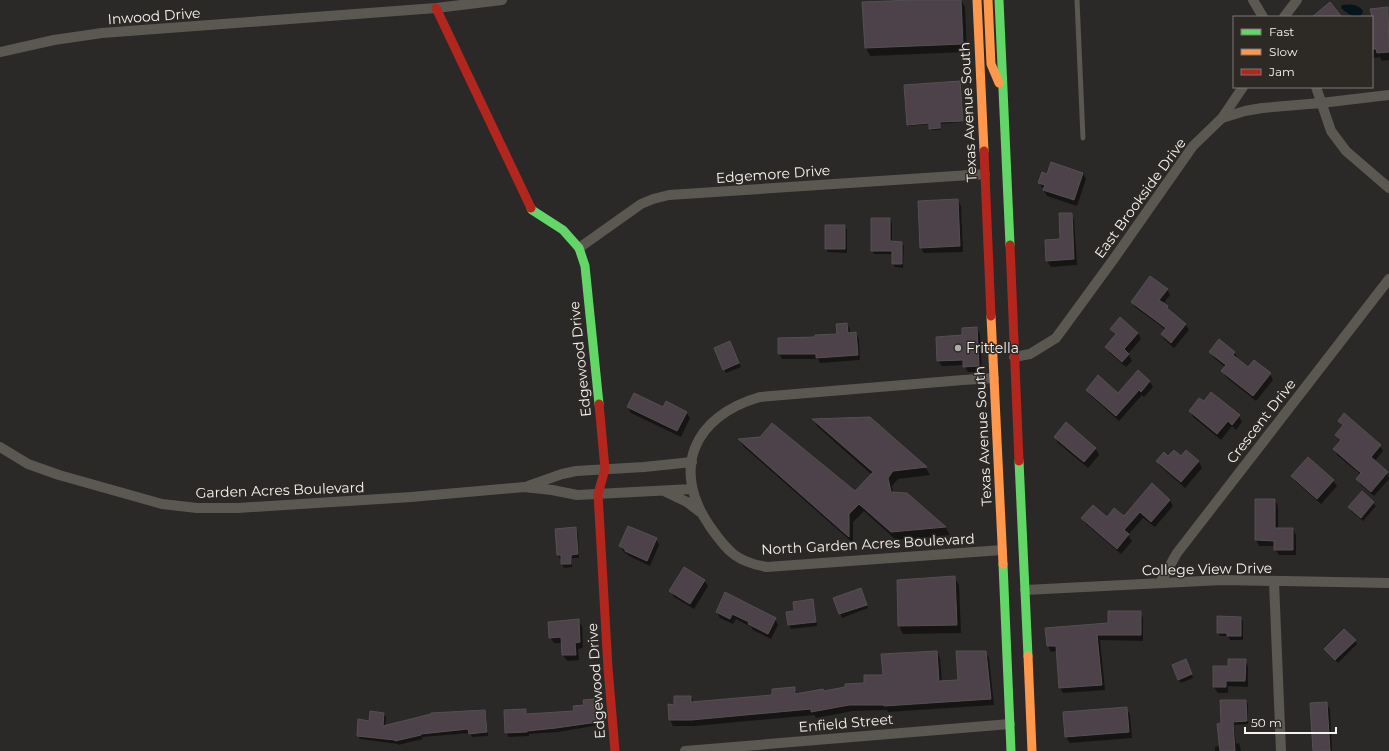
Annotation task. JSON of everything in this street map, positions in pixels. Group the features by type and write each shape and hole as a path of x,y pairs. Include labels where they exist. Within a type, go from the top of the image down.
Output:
{"main road":[{"name":"Texas Avenue South","path":"977,0 1011,751"},
{"path":"988,0 991,64 1003,91"},
{"path":"999,0 1032,751"},
{"name":"Edgewood Drive","path":"436,8 532,210 563,230 579,248 585,266 605,469 598,494 608,668 615,751"},
{"path":"994,378 1001,381 1005,387"},
{"path":"1010,491 1021,507"}],"street":[{"name":"Inwood Drive","path":"0,52 54,40 102,34 436,8 502,0"},
{"path":"1253,0 1263,16"},
{"path":"1285,16 1297,0"},
{"path":"1222,118 1243,88"},
{"path":"1316,88 1331,131 1346,151 1389,188"},
{"name":"East Brookside Drive","path":"1014,357 1030,354 1056,338 1109,266 1192,146 1222,118 1244,111 1262,108 1389,95"},
{"name":"Edgemore Drive","path":"579,248 641,204 669,195 985,174"},
{"name":"Crescent Drive","path":"1160,583 1177,553 1389,279"},
{"name":"North Garden Acres Boulevard","path":"994,378 760,398 746,401 720,416 708,426 699,438 694,452 690,476 692,489 701,513 725,547 735,556 752,564 767,567 1002,550"},
{"name":"Garden Acres Boulevard","path":"0,447 28,464 58,476 162,504 196,508 238,508 411,497 524,487 552,490 577,495 692,489"},
{"name":"Garden Acres Boulevard","path":"524,487 562,474 576,471 644,467 692,462"},
{"path":"664,491 687,502 701,513"},
{"name":"College View Drive","path":"1025,590 1222,580 1389,583"},
{"path":"1274,582 1281,751"},
{"name":"Enfield Street","path":"685,751 1010,724"}],"lane":[{"path":"1077,0 1083,138"}],"shaded area":[{"path":"1342,5 1351,5 1356,6 1363,11 1359,16 1354,16 1341,8"}],"building":[{"path":"961,0 963,44 865,48 862,2"},
{"path":"1330,2 1341,16 1313,16"},
{"path":"1388,7 1389,52 1377,53 1376,49 1373,49 1373,16 1370,9"},
{"path":"960,81 963,121 940,122 940,128 929,129 929,123 907,125 904,85"},
{"path":"1051,162 1083,173 1074,200 1043,190 1045,185 1038,183 1042,172 1047,174"},
{"path":"958,199 960,246 920,248 918,201"},
{"path":"1059,213 1072,213 1074,259 1046,261 1045,240 1060,239"},
{"path":"871,218 890,218 890,241 902,242 902,264 892,264 892,251 871,251"},
{"path":"825,225 845,225 845,249 825,249"},
{"path":"1150,276 1168,289 1159,300 1168,306 1167,308 1186,324 1171,343 1161,334 1166,328 1131,302"},
{"path":"1120,317 1138,333 1124,349 1129,354 1122,362 1105,347 1116,334 1110,329"},
{"path":"847,323 848,333 856,332 858,355 816,358 816,354 778,354 778,338 815,337 815,335 837,334 836,324"},
{"name":"Frittella","path":"977,327 979,366 963,367 963,360 937,361 936,337 962,335 962,328"},
{"path":"1219,339 1235,352 1233,355 1248,367 1254,360 1271,373 1253,396 1221,371 1226,365 1209,352"},
{"path":"730,341 739,363 723,370 714,348"},
{"path":"1138,370 1150,381 1141,392 1139,390 1116,416 1086,390 1098,375 1118,393"},
{"path":"1211,392 1240,415 1232,425 1228,421 1217,434 1189,411 1199,398 1204,401"},
{"path":"634,393 663,407 666,401 687,412 677,431 627,407"},
{"path":"1344,413 1381,445 1371,457 1388,472 1371,492 1356,479 1361,473 1333,449 1341,440 1335,435 1343,425 1338,421"},
{"path":"870,417 927,467 893,471 888,478 891,492 907,493 946,527 891,532 859,504 849,514 849,537 738,439 760,437 772,423 855,491 873,472 812,419"},
{"path":"1066,422 1096,448 1084,462 1054,437"},
{"path":"1174,450 1181,456 1186,450 1199,461 1181,482 1156,461 1164,452 1168,456"},
{"path":"1308,457 1334,480 1317,499 1291,476"},
{"path":"1152,483 1170,500 1151,522 1140,512 1124,530 1129,534 1117,549 1081,518 1093,505 1107,517 1114,508 1124,516"},
{"path":"1362,491 1374,502 1361,518 1348,507"},
{"path":"1255,499 1275,499 1275,528 1293,528 1293,550 1274,550 1274,541 1255,540"},
{"path":"628,526 657,538 647,561 625,551 625,549 619,546"},
{"path":"576,527 578,554 571,555 571,564 561,564 561,555 557,555 555,529"},
{"path":"684,567 705,580 690,604 669,591"},
{"path":"955,576 957,625 898,626 897,580"},
{"path":"861,588 867,605 839,614 833,598"},
{"path":"725,592 776,618 768,634 748,624 749,622 732,614 730,619 716,612"},
{"path":"813,599 816,622 788,625 786,612 794,611 793,602"},
{"path":"1108,611 1141,611 1141,635 1097,635 1102,685 1059,688 1056,646 1047,646 1045,628 1108,623"},
{"path":"1217,616 1241,617 1241,636 1227,636 1227,633 1217,633"},
{"path":"579,619 580,642 575,643 576,655 562,655 561,637 549,638 548,622"},
{"path":"1344,629 1356,640 1335,660 1324,649"},
{"path":"937,651 939,681 958,680 956,651 986,651 991,699 884,706 849,705 811,712 811,709 691,720 669,720 668,704 674,705 674,696 691,696 691,702 772,695 772,689 795,687 795,694 823,689 824,691 845,687 845,684 864,683 864,675 883,675 881,654"},
{"path":"1186,659 1192,674 1178,680 1172,665"},
{"path":"1228,659 1246,659 1245,681 1226,681 1226,687 1213,687 1213,666 1228,666"},
{"path":"594,699 598,722 527,732 505,733 504,710 526,709 526,714 574,711 573,706 584,705 583,700"},
{"path":"1220,700 1246,700 1247,721 1233,722 1235,751 1220,751 1217,724 1221,723"},
{"path":"1327,702 1330,751 1313,751 1310,703"},
{"path":"1127,707 1129,732 1065,737 1063,712"},
{"path":"485,710 487,732 469,734 468,729 421,734 395,741 357,736 358,719 369,721 370,711 384,713 383,726 431,713"}],"traffic: fast":[{"path":"999,0 1010,245"},
{"path":"531,208 563,230 579,248 585,266 599,404"},
{"path":"1019,461 1028,656"},
{"path":"1003,564 1011,751"}],"traffic: slow":[{"path":"977,0 984,151"},
{"path":"988,0 991,64 999,83"},
{"path":"991,316 1003,564"},
{"path":"1028,656 1032,751"}],"traffic: jam":[{"path":"436,8 531,208"},
{"path":"984,151 991,316"},
{"path":"1010,245 1019,461"},
{"path":"599,404 605,469 598,494 608,668 615,751"}],"place":[{"name":"Frittella","path":"958,348"}]}
